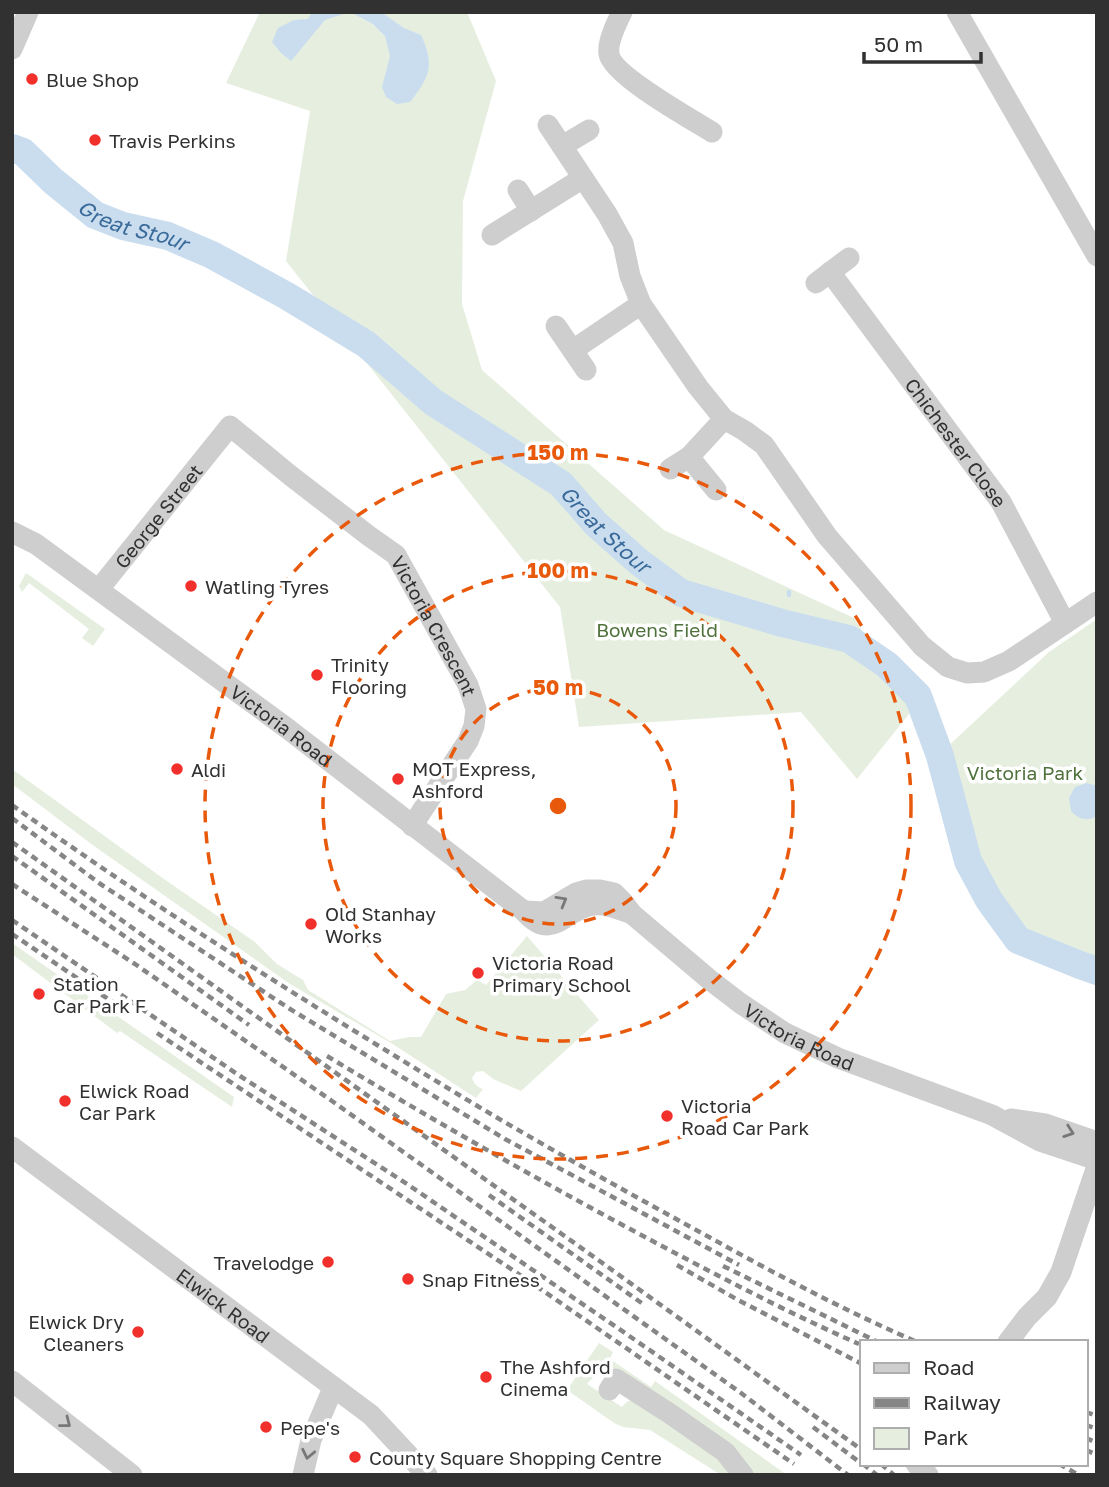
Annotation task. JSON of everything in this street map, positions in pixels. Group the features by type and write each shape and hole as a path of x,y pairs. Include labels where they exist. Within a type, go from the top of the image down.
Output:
{"street":[{"path":"12,49 28,12"},
{"path":"622,12 612,34 608,53 615,66 630,80 712,132"},
{"path":"957,12 1097,256"},
{"path":"548,125 607,214 622,243 630,276 641,304 698,387 724,419 764,445 827,536 922,646 948,667 967,673 984,672 1009,661 1097,602"},
{"path":"562,146 589,131"},
{"path":"492,235 583,178"},
{"path":"518,190 531,211"},
{"name":"Chichester Close","path":"849,257 823,277 1000,502 1065,623"},
{"path":"573,350 641,304"},
{"path":"556,326 586,370"},
{"path":"670,469 690,457 724,419"},
{"name":"Victoria Crescent","path":"217,443 230,426 396,555 468,685 476,709 474,726 468,741 412,826"},
{"name":"George Street","path":"99,589 217,443"},
{"path":"690,457 716,490"},
{"name":"Victoria Road","path":"12,517 36,544"},
{"name":"Victoria Road","path":"12,532 36,544 288,729 538,924 547,926 587,906 613,906 632,914 740,1003 785,1032 838,1058 992,1115 1040,1141 1097,1160"},
{"name":"Victoria Road","path":"992,1115 1045,1124 1097,1142"},
{"name":"Elwick Road","path":"12,1147 371,1415 427,1475"},
{"path":"1010,1340 1046,1297 1062,1272 1097,1166"},
{"path":"609,1390 616,1379 725,1452 743,1475"},
{"path":"12,1381 132,1475"},
{"path":"303,1475 311,1440 333,1388"}],"green space":[{"name":"Bowens Field","path":"260,12 467,12 496,81 463,201 462,304 482,370 664,530 854,618 913,709 857,779 801,712 579,727 560,607 286,261 310,111 226,83"},
{"path":"26,573 105,629 93,646 82,638 89,629 29,583 22,592 19,586"},
{"name":"Victoria Park","path":"1097,619 1097,961 1047,945 1026,935 1014,925 975,857 945,749 1049,652"},
{"path":"12,769 255,942 277,964 303,980 308,990 390,1041 421,1037 446,994 465,990 477,980 486,985 527,936 599,1020 521,1091 493,1079 483,1071 476,1072 472,1078 476,1085 483,1089 476,1098 391,1043 290,984 94,846 12,784"},
{"path":"12,943 234,1097 232,1107 120,1031 117,1033 12,954"},
{"path":"599,1343 613,1352 610,1359 651,1387 655,1381 787,1475 753,1475 691,1421 606,1364 587,1384 622,1407 630,1400 640,1399 739,1475 721,1475 650,1430 623,1427 614,1423 567,1390"}],"water":[{"path":"312,12 350,12 325,20 291,61 272,42 278,28 294,20 308,19"},
{"path":"350,12 381,12 404,28 421,35 428,55 428,70 426,78 410,102 397,104 386,97 382,87 390,56 385,36 373,24"},
{"path":"1087,783 1097,786 1097,816 1086,819 1071,811 1069,798 1075,787"}],"waterway":[{"name":"Great Stour","path":"12,148 23,152 95,215 123,226 168,236 212,255 366,344 433,402 561,484 596,524 639,562 681,593 782,623 849,639 887,665 918,696 940,756 968,861 989,900 1018,940 1097,971"},
{"name":"Great Stour","path":"782,623 784,616"}],"railway":[{"path":"12,805 243,960 479,1107 760,1265 913,1340"},
{"path":"12,818 99,883 290,1009 505,1139 739,1265"},
{"path":"12,842 860,1449"},
{"path":"12,856 249,1025"},
{"path":"12,884 135,964 332,1101 741,1393 848,1475"},
{"path":"12,920 240,1076 407,1184 801,1455"},
{"path":"12,934 114,1003"},
{"path":"157,1033 526,1279 794,1464"},
{"path":"327,1056 450,1129 618,1222 808,1321 859,1344"},
{"path":"489,1195 643,1304"},
{"path":"677,1265 860,1363"},
{"path":"723,1266 874,1340"},
{"path":"1088,1413 1097,1416"},
{"path":"1088,1426 1097,1429"},
{"path":"813,1427 860,1462"},
{"path":"1088,1439 1097,1443"},
{"path":"1088,1451 1097,1455"},
{"path":"866,1466 877,1475"},
{"path":"883,1466 894,1475"},
{"path":"1063,1466 1079,1475"}],"place":[{"name":"Blue Shop","path":"32,79"},
{"name":"Travis Perkins","path":"95,140"},
{"name":"Watling Tyres","path":"191,586"},
{"name":"Trinity Flooring","path":"317,675"},
{"name":"Aldi","path":"177,769"},
{"name":"MOT Express, Ashford","path":"398,779"},
{"name":"Old Stanhay Works","path":"311,924"},
{"name":"Victoria Road Primary School","path":"478,973"},
{"name":"Station Car Park F","path":"39,994"},
{"name":"Elwick Road Car Park","path":"65,1101"},
{"name":"Victoria Road Car Park","path":"667,1116"},
{"name":"Travelodge","path":"328,1262"},
{"name":"Snap Fitness","path":"408,1279"},
{"name":"Elwick Dry Cleaners","path":"138,1332"},
{"name":"The Ashford Cinema","path":"486,1377"},
{"name":"Pepe's","path":"266,1427"},
{"name":"County Square Shopping Centre","path":"355,1457"}]}
